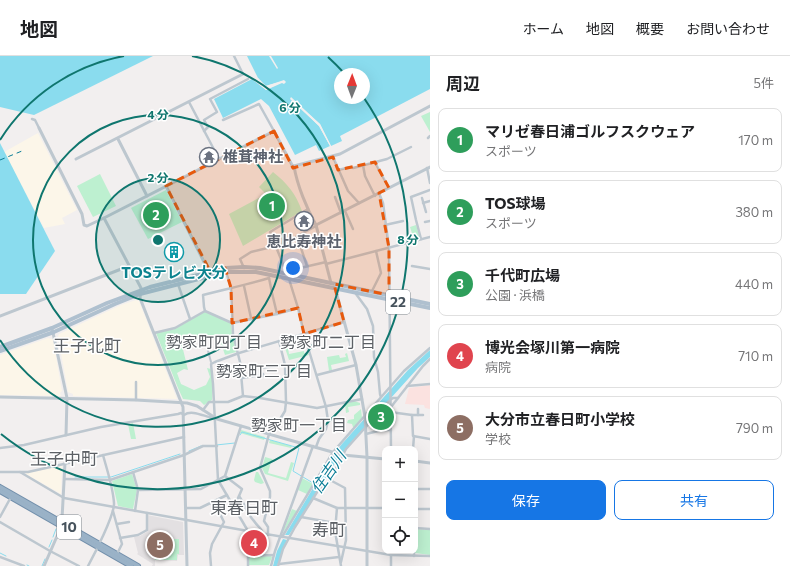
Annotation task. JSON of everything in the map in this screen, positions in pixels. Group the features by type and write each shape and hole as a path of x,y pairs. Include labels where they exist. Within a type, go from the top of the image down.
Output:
{"highway":[{"name":"10","path":"0,487 131,566"},
{"name":"10","path":"0,491 61,524"},
{"name":"10","path":"99,546 138,566"}],"main road":[{"name":"22","path":"0,351 115,304 140,292 210,273 255,267 287,272 372,292 389,298 430,308"},
{"name":"22","path":"140,292 178,284 226,268 244,269 269,276 354,292 430,304"},
{"name":"22","path":"0,347 53,330"}],"street":[{"path":"76,159 118,139 243,74 234,56"},
{"path":"204,131 208,127 204,120 217,112 210,99 248,79"},
{"path":"189,102 219,159"},
{"path":"223,120 259,104 292,165 294,166 295,175 316,226 331,283 335,288 356,365 365,416 368,566"},
{"path":"294,166 347,151 430,106"},
{"path":"32,119 35,120 82,214 84,225 87,226 92,225 274,130"},
{"path":"118,139 147,196"},
{"path":"338,170 351,167 354,168 387,159 411,147"},
{"path":"333,156 348,191 359,203"},
{"path":"375,162 389,188"},
{"path":"362,166 365,176 375,196"},
{"path":"292,239 429,168 430,183"},
{"path":"166,186 210,273"},
{"path":"421,239 413,218 411,197 430,190"},
{"path":"379,193 383,203 389,248 391,446"},
{"path":"335,197 353,230"},
{"path":"422,198 426,212"},
{"path":"423,203 430,201"},
{"path":"308,209 270,232 287,272 430,237"},
{"path":"104,218 130,266 140,292 140,298 181,402 184,415 187,566"},
{"path":"425,222 430,221"},
{"path":"385,226 404,222"},
{"path":"297,236 307,266"},
{"path":"244,269 240,259 251,252 276,246"},
{"path":"372,292 381,273 376,251"},
{"path":"0,316 130,266"},
{"path":"412,266 430,269"},
{"path":"226,272 231,288 232,334 238,353 243,396"},
{"path":"205,311 203,295 244,286 269,276 277,314"},
{"path":"289,279 326,407 328,421 326,429 314,447 302,476 278,565 339,557"},
{"path":"178,284 190,319"},
{"path":"244,286 251,318"},
{"path":"354,292 367,309 373,326 374,357 378,372 381,397"},
{"path":"205,311 232,323 298,308"},
{"path":"154,333 175,328 205,311"},
{"path":"248,566 248,532 218,480 211,364 238,353 344,322"},
{"path":"53,330 67,398 66,435"},
{"path":"268,535 268,527 264,521 270,491 260,468 270,434 285,411 285,365 279,341"},
{"path":"208,347 211,362"},
{"path":"271,566 274,556 333,452 404,372 430,348"},
{"path":"390,407 430,359"},
{"path":"242,378 264,376 260,373 260,368 285,365"},
{"path":"317,375 356,365"},
{"path":"136,382 136,400"},
{"path":"406,386 430,384"},
{"path":"203,410 208,403 228,402 243,396 286,402 312,408 326,407 362,400"},
{"path":"0,397 181,402 193,404 215,418"},
{"path":"285,537 301,518 313,498 330,480 346,449 390,400 393,398 398,398"},
{"path":"418,410 418,415"},
{"path":"390,412 423,415"},
{"path":"0,448 24,445 94,429 181,413 184,415 191,413 215,418 343,455 382,459"},
{"path":"412,415 413,446"},
{"path":"138,490 201,489 226,476 241,426"},
{"path":"366,434 382,430 391,430"},
{"path":"414,436 430,439"},
{"path":"0,472 28,472 184,437"},
{"path":"65,479 110,480 184,455 203,446 217,446"},
{"path":"103,455 110,480 116,524 122,544 117,554"},
{"path":"418,462 430,463"},
{"path":"44,566 61,524 64,498 65,463"},
{"path":"20,472 64,498 114,509 135,511 248,532 391,555 430,556"},
{"path":"133,472 138,490 135,511"},
{"path":"226,476 242,489 234,506"},
{"path":"330,480 345,488 345,547 341,566"},
{"path":"418,489 430,489"},
{"path":"186,508 200,508 227,495"},
{"path":"239,496 254,522 262,530 263,534"},
{"path":"0,517 11,497"},
{"path":"313,498 337,508 382,508"},
{"path":"211,566 210,554 212,544 224,522 214,502"},
{"path":"337,508 335,533 341,562"},
{"path":"88,566 99,546 114,509"},
{"path":"418,509 430,510"},
{"path":"120,538 138,535 147,530 147,513"},
{"path":"301,518 335,523"},
{"path":"0,522 79,566"},
{"path":"116,524 129,522"},
{"path":"418,528 430,529"},
{"path":"391,555 391,566"},
{"path":"0,556 24,566"},
{"path":"248,556 274,556"}],"highlighted area":[{"path":"274,131 293,168 333,157 338,170 375,162 389,188 379,193 389,248 389,295 334,284 344,322 304,334 298,308 232,323 231,288 225,268 210,271 166,186"}],"shaded area":[{"path":"38,133 77,210 62,218 65,224 44,228 4,152"},
{"path":"136,300 139,301 177,399 73,396 73,394 68,392 58,337 59,334 121,305"},
{"path":"48,338 53,339 62,391 60,393 61,396 0,395 0,355"},
{"path":"430,385 430,409 425,408 424,405 405,404 409,388"},
{"path":"62,466 61,494 26,474 26,473"},
{"path":"147,515 183,522 184,555 178,555 177,561 155,560 155,566 152,566 153,564 137,554 134,537 140,536 148,531"}],"green space":[{"path":"430,112 430,132 421,116"},
{"path":"273,172 283,180 290,189 297,199 302,211 243,246 229,214 266,194 259,187"},
{"path":"100,174 116,206 93,217 77,186"},
{"path":"166,190 182,222 148,239 131,208"},
{"path":"416,225 420,238 414,240 410,227"},
{"path":"205,311 231,323 236,352 225,355 218,334 181,341 188,370 184,369 177,373 181,384 194,390 206,385 210,377 207,368 211,369 213,385 212,400 204,405 200,401 183,399 156,333 175,329"},
{"path":"285,348 288,348 289,354 304,351 304,353 308,352 309,355 289,360"},
{"path":"347,353 349,361 331,365 332,370 329,371 327,357 339,355 340,358 346,357 345,354"},
{"path":"354,401 360,403 360,405 348,407 349,412 346,413 345,404"},
{"path":"384,408 386,414 385,420 375,425 371,423"},
{"path":"361,409 362,418 354,427 352,424 347,423 348,420 354,419 354,415"},
{"path":"133,423 136,439 131,439 128,424"},
{"path":"241,430 265,437 264,440 240,433"},
{"path":"270,440 292,446 291,448 269,443"},
{"path":"265,457 272,459 275,462 271,462 268,473 286,478 291,462 294,463 288,481 265,474 262,468"},
{"path":"256,472 258,472 264,483 261,484 255,482"},
{"path":"132,474 137,490 133,509 118,506 112,481"},
{"path":"302,478 313,484 307,494 298,490"},
{"path":"292,509 297,511 282,534"},
{"path":"418,529 430,530 430,555 418,553"},
{"path":"155,539 179,539 179,554 177,554 177,560 155,560"},
{"path":"271,556 269,565 249,565 249,557"}],"water":[{"path":"0,56 153,56 34,115 0,107"},
{"path":"247,56 269,56 277,69 278,68 271,56 430,56 430,89 340,136 342,141 331,146 320,124 290,98 319,126 330,146 319,151 316,145 295,155 269,106 261,99 223,118 214,99 252,79 266,90 284,81 265,86 258,78"},
{"path":"0,143 55,251 26,294 0,294"},
{"name":"住吉川","path":"430,350 430,357 418,368 353,440 338,459 289,535 285,535 328,463 341,445 408,370"},
{"path":"283,539 287,540 277,566 273,566 277,551"}],"pier":[{"path":"258,78 266,86 284,80 286,82 266,90 252,79 255,79 262,85 256,79"},
{"path":"291,97 320,124 331,146 319,126 290,99"}],"waterway":[{"path":"240,435 242,432 299,448 293,471 313,483"},
{"path":"216,445 235,443"},
{"path":"189,451 201,446"},
{"path":"75,477 111,477 180,454"},
{"path":"53,537 56,529"},
{"path":"49,547 52,540"},
{"path":"0,553 6,556"},
{"path":"42,566 45,559"}],"ferry route":[{"path":"0,160 22,151"}],"place":[{"name":"椎茸神社","path":"209,157"},
{"name":"マリゼ春日浦ゴルフスクウェア","path":"272,206"},
{"name":"TOS球場","path":"156,215"},
{"name":"恵比寿神社","path":"304,221"},
{"name":"TOSテレビ大分","path":"174,252"},
{"name":"千代町広場","path":"381,417"},
{"name":"博光会塚川第一病院","path":"254,543"},
{"name":"大分市立春日町小学校","path":"160,545"}],"district":[{"name":"勢家町四丁目","path":"214,342"},
{"name":"勢家町二丁目","path":"328,342"},
{"name":"王子北町","path":"87,346"},
{"name":"勢家町三丁目","path":"264,371"},
{"name":"勢家町一丁目","path":"299,425"},
{"name":"王子中町","path":"64,459"},
{"name":"東春日町","path":"244,508"},
{"name":"寿町","path":"329,530"}]}
